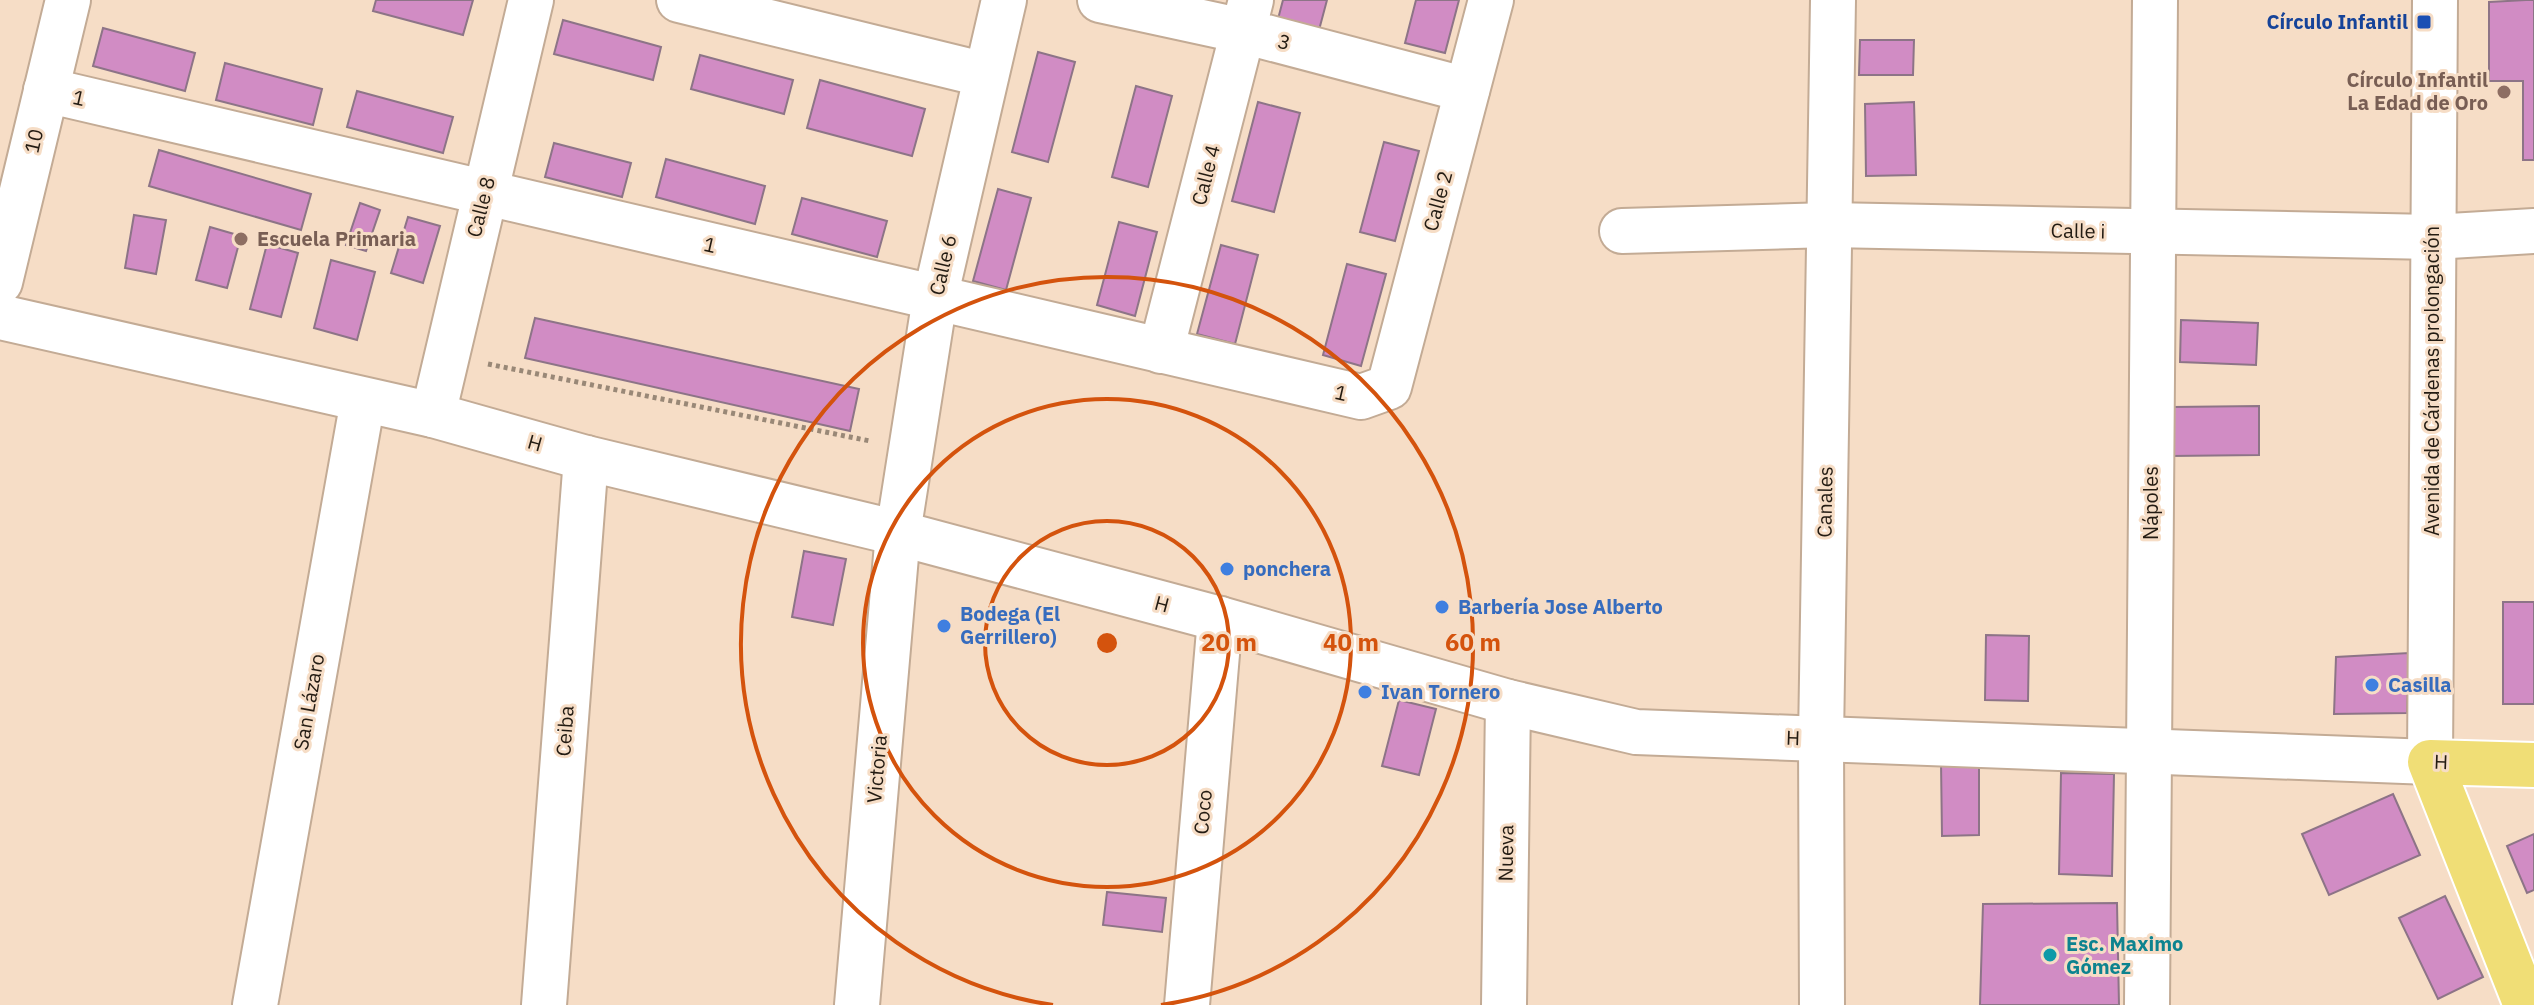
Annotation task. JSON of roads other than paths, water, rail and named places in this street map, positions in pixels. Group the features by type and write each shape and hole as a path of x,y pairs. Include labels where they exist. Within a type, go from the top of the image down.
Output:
{"main road":[{"name":"H","path":"2430,762 2534,765"},
{"path":"2430,762 2526,1005"}],"street":[{"name":"10","path":"0,282 68,0"},
{"name":"Calle 8","path":"433,415 531,0"},
{"path":"679,0 986,75"},
{"name":"Calle 6","path":"898,533 935,298 1004,0"},
{"name":"3","path":"1100,0 1247,16 1467,90"},
{"name":"Calle 2","path":"1374,394 1389,387 1491,0"},
{"name":"Canales","path":"1822,1005 1821,739 1833,0"},
{"name":"Nápoles","path":"2147,1005 2155,0"},
{"name":"Avenida de Cárdenas prolongación","path":"2430,762 2435,0"},
{"name":"Calle 4","path":"1161,351 1247,16"},
{"name":"1","path":"46,90 1361,397 1374,394"},
{"name":"Calle i","path":"1622,231 1829,225 2433,237 2534,231"},
{"name":"H","path":"0,317 433,415 586,458 898,533 1220,619 1508,702 1636,732 2430,762"},
{"name":"San Lázaro","path":"255,1005 363,400"},
{"name":"Ceiba","path":"544,1005 586,458"},
{"name":"Victoria","path":"857,1005 898,533"},
{"name":"Coco","path":"1187,1005 1220,619"},
{"name":"Nueva","path":"1504,1005 1508,702"}],"place":[{"name":"Círculo Infantil","path":"2424,22"},
{"name":"Círculo Infantil La Edad de Oro","path":"2504,92"},
{"name":"Escuela Primaria","path":"241,239"},
{"name":"ponchera","path":"1227,569"},
{"name":"Barbería Jose Alberto","path":"1442,607"},
{"name":"Bodega (El Gerrillero)","path":"944,626"},
{"name":"Casilla","path":"2372,685"},
{"name":"Ivan Tornero","path":"1365,692"},
{"name":"Esc. Maximo Gómez","path":"2050,955"}]}
